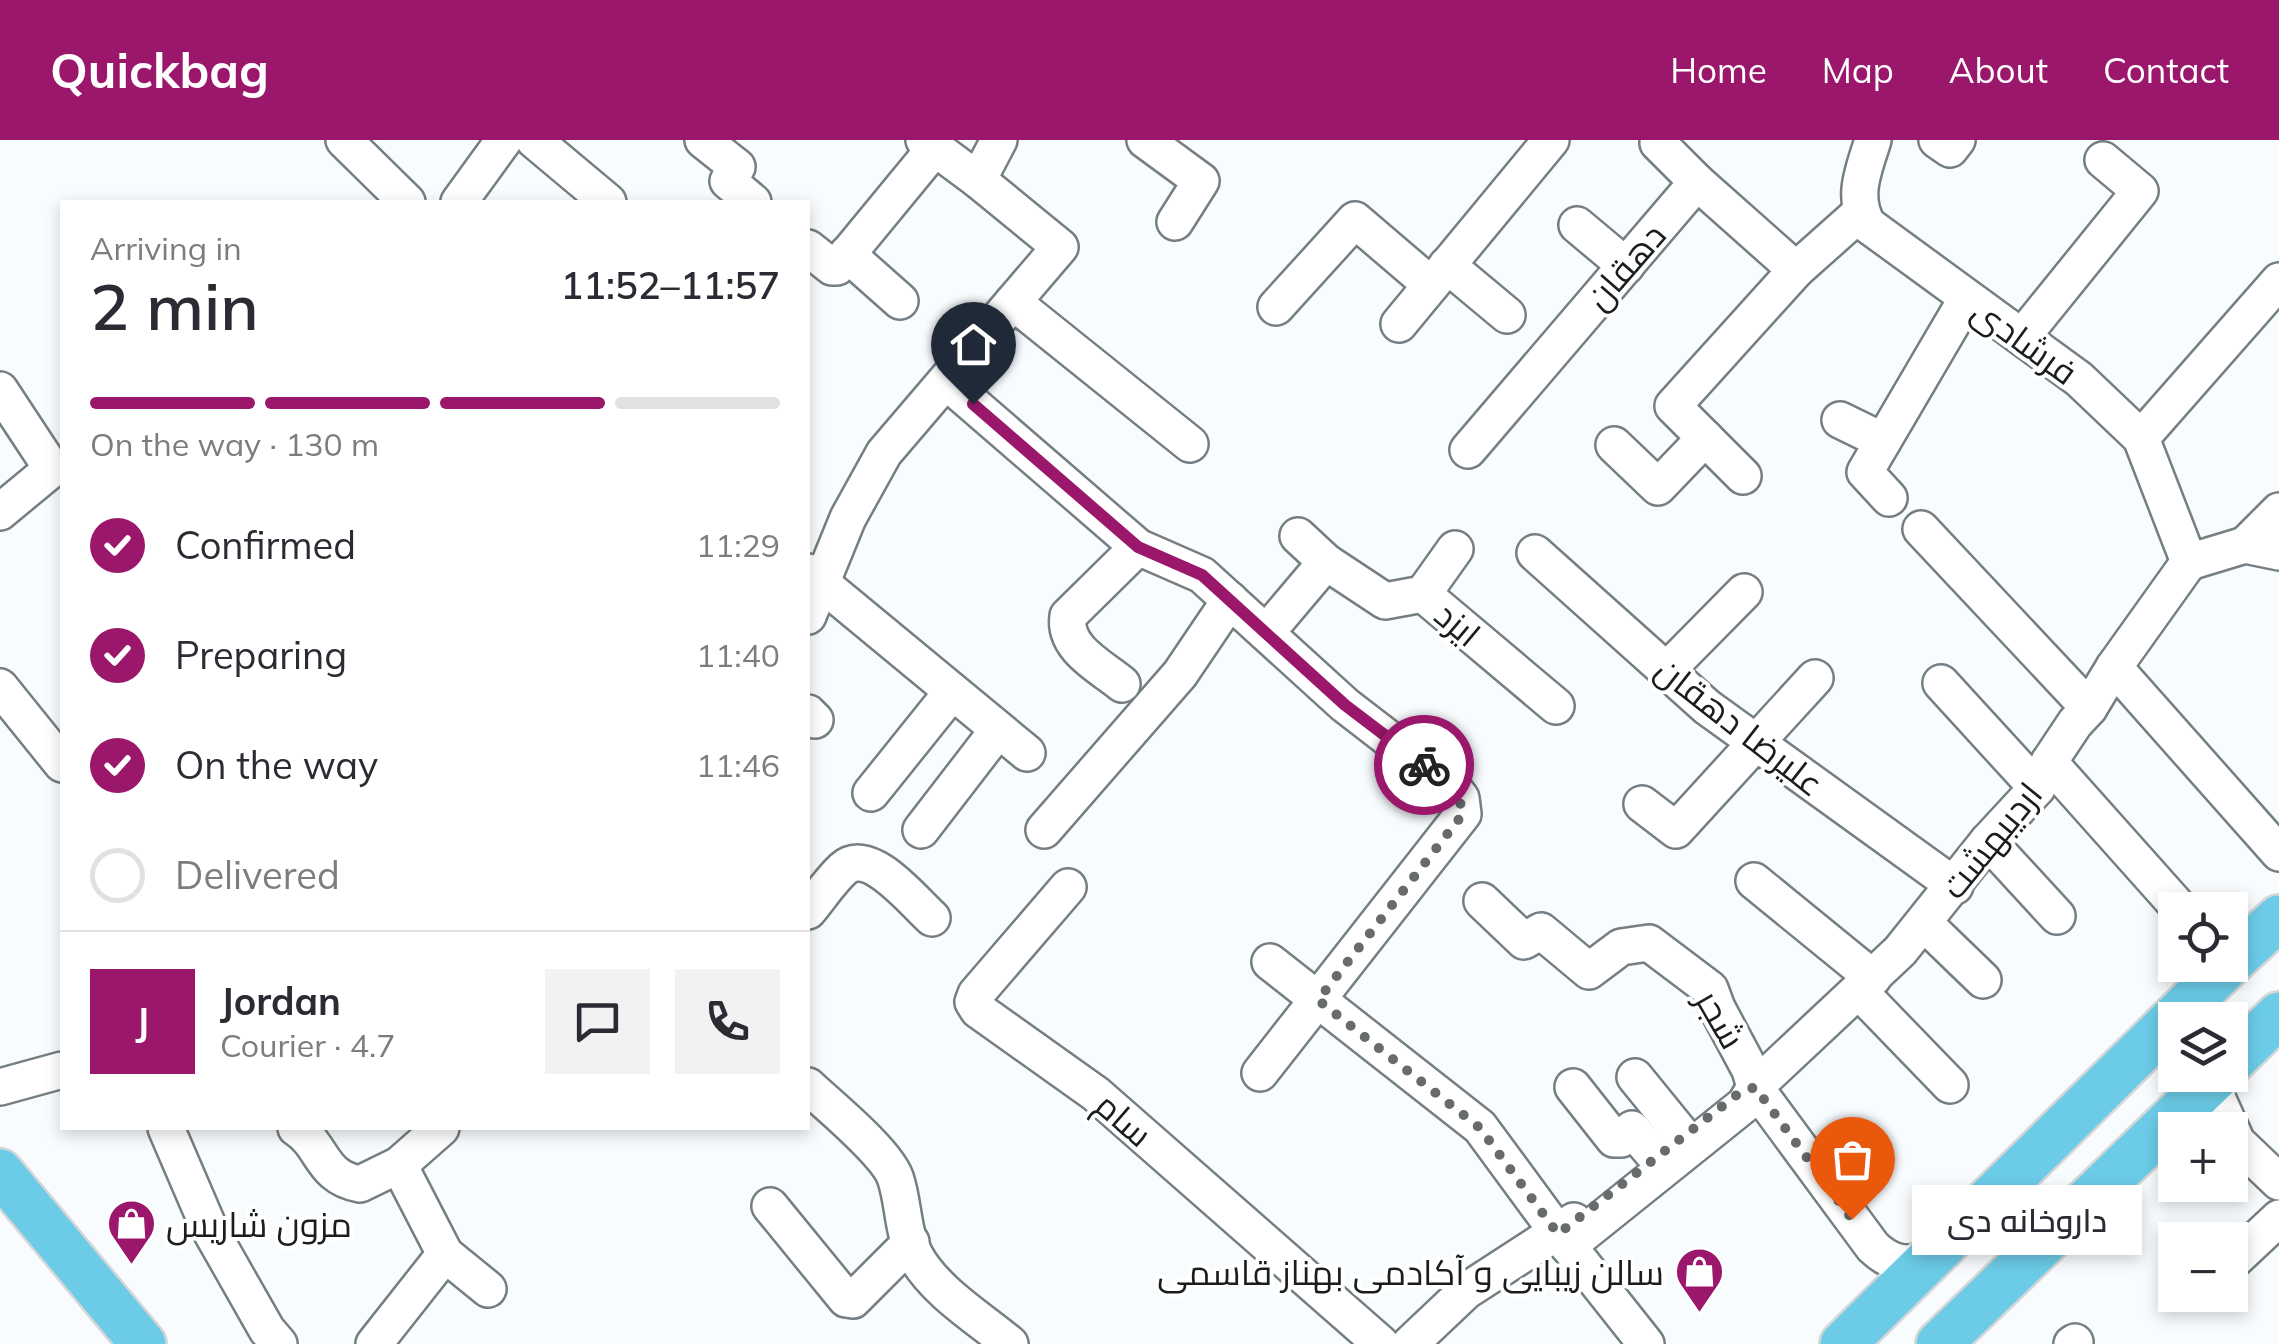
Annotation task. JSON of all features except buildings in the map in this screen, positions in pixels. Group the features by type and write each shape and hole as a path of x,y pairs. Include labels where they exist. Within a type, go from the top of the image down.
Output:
{"main road":[{"path":"2248,947 2279,918"},
{"path":"1843,1344 2211,982"},
{"path":"2248,1045 2279,1016"},
{"path":"1941,1343 2199,1092"},
{"path":"0,1172 143,1344"}],"street":[{"path":"344,140 405,200"},
{"path":"459,200 504,140"},
{"path":"534,140 606,200"},
{"path":"703,140 737,167 728,180 751,200"},
{"path":"978,180 999,140"},
{"path":"1743,476 1673,406 1796,270 1860,213 1859,185 1873,140"},
{"path":"1937,140 1950,149 1957,140"},
{"path":"1150,141 1202,181 1175,222"},
{"path":"1658,143 1796,270"},
{"path":"810,250 832,267 837,266 930,144 1060,247 884,453 812,591 952,692 1027,754"},
{"path":"1399,324 1538,144"},
{"path":"2022,338 2140,191 2104,160"},
{"name":"دهقان","path":"1468,450 1698,182"},
{"name":"فرشادی","path":"1860,213 1868,225 2079,379 2141,438 2189,562"},
{"path":"1276,308 1355,220 1508,316"},
{"path":"1577,225 1626,266"},
{"path":"847,254 900,300"},
{"path":"2141,438 2279,282"},
{"path":"1888,498 1865,472 1967,298"},
{"path":"1013,302 1190,444"},
{"path":"946,380 1138,547 1202,575 1345,705 1461,798 1463,814 1260,1073"},
{"path":"0,390 57,474 0,512"},
{"path":"1840,420 1883,441"},
{"path":"1614,446 1658,487 1706,438"},
{"path":"2189,562 2262,549 2279,511"},
{"path":"1922,528 2088,708"},
{"name":"ایزد","path":"1298,536 1326,562 1385,601 1423,594 1556,706"},
{"path":"1122,684 1072,642 1066,629 1068,616 1138,547"},
{"path":"1423,594 1455,549"},
{"name":"علیرضا دهقان","path":"1535,553 1707,707 1955,886"},
{"path":"1266,634 1326,562"},
{"name":"اردیبهشت","path":"1563,1240 1745,1104 1755,1087 1866,984 1924,923 2043,775 2114,666 2189,562"},
{"path":"1666,671 1744,592"},
{"path":"1044,830 1180,674 1230,600"},
{"path":"2114,666 2279,853"},
{"path":"1642,804 1676,830 1815,678"},
{"path":"1941,683 2043,775 2163,892"},
{"path":"0,687 60,762"},
{"path":"871,793 952,692"},
{"path":"921,830 998,730"},
{"path":"1988,841 2057,916"},
{"path":"810,909 846,865 862,862 876,866 932,918"},
{"path":"1754,881 1866,984 1950,1086"},
{"name":"سام","path":"1068,887 976,994 973,1002 978,1010 1096,1094 1406,1343"},
{"name":"شجر","path":"1482,901 1524,941 1541,931 1588,971 1621,947 1652,944 1710,988 1755,1087"},
{"path":"1924,923 1983,980"},
{"path":"1270,962 1480,1128 1646,1344"},
{"path":"0,1086 60,1071"},
{"path":"1634,1077 1669,1146"},
{"path":"1572,1087 1614,1140 1632,1130 1669,1146"},
{"path":"1755,1087 1873,1247 1898,1263 1926,1260"},
{"name":"اردیبهشت","path":"1563,1240 1669,1146 1738,1094 1755,1087"},
{"path":"810,1088 868,1142 896,1177 901,1216 915,1256 941,1286 1010,1344"},
{"path":"2224,1092 2238,1142 2279,1182"},
{"path":"167,1130 210,1228 267,1330 279,1344"},
{"path":"299,1130 309,1138 325,1166 354,1184 399,1164 440,1130"},
{"path":"399,1164 445,1254 488,1289"},
{"path":"770,1206 846,1299 852,1300 911,1242"},
{"path":"2248,1247 2279,1218"},
{"path":"1406,1343 1466,1291 1563,1240"},
{"path":"374,1344 445,1254"}],"way so far":[{"path":"1424,765 1454,789 1461,798 1463,814 1318,1000 1480,1128 1558,1234 1738,1094 1755,1087 1852,1219"}],"place":[{"name":"داروخانه دی","path":"1852,1219"},
{"name":"مزون شاریس","path":"131,1266"},
{"name":"سالن زیبایی و آکادمی بهناز قاسمی","path":"1699,1314"}],"route":[{"path":"973,404 1138,547 1202,575 1345,705 1424,765"}]}
